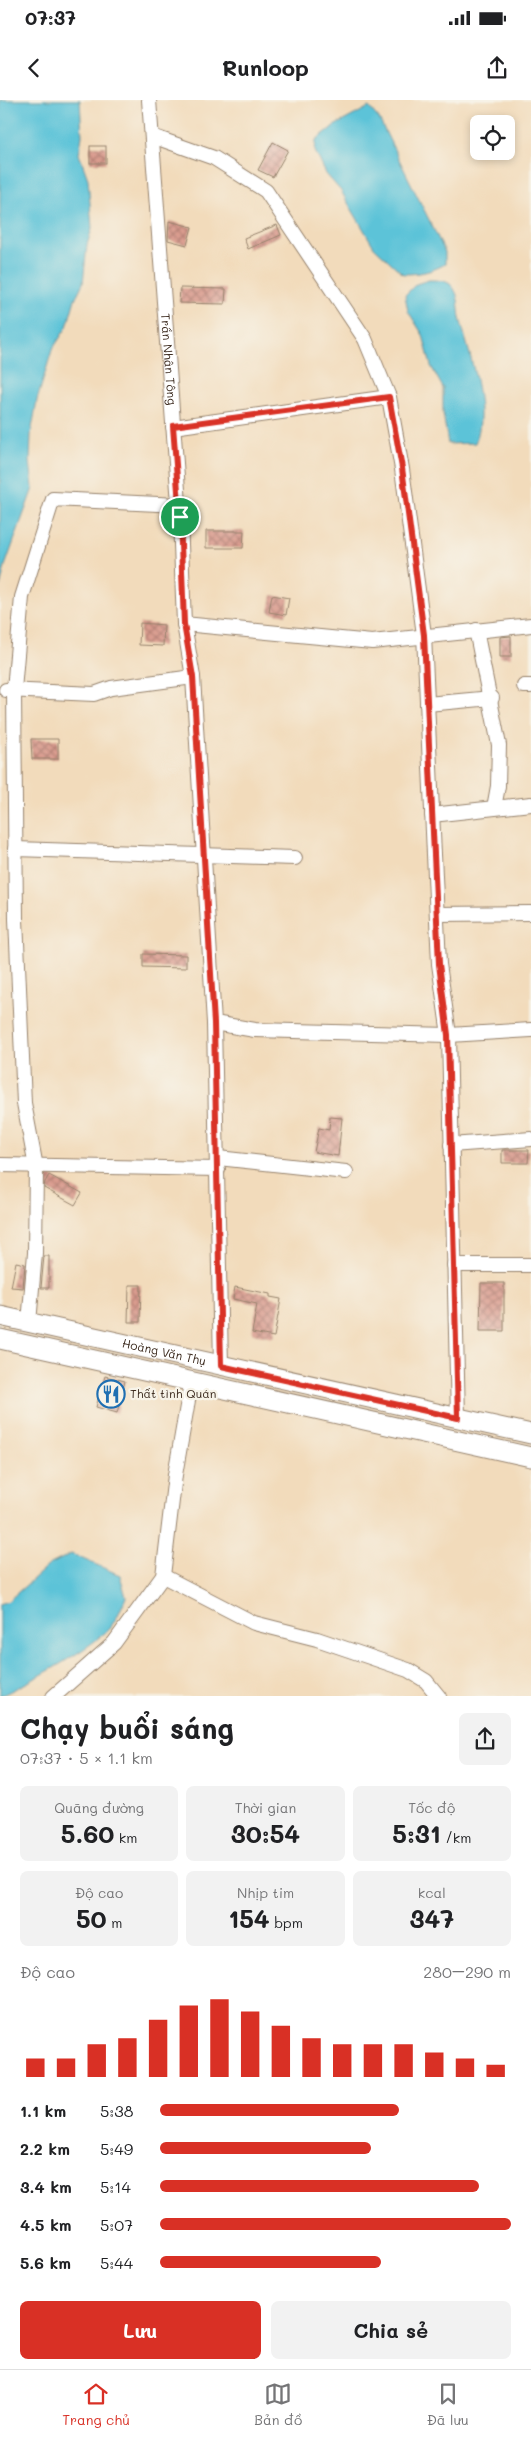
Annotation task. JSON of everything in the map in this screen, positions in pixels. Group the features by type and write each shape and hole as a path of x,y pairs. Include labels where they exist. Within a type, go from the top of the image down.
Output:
{"main road":[{"name":"Hoàng Văn Thụ","path":"0,1316 531,1434"},
{"name":"Hoàng Văn Thụ","path":"0,1339 191,1383 531,1457"},
{"path":"228,1367 230,1390"}],"street":[{"name":"Trần Nhân Tông","path":"149,100 179,505 184,624 193,677 214,1023 218,1163 228,1367"},
{"path":"152,136 214,158 266,191 365,339 389,397 402,468 424,635 439,964 448,1035 458,1418"},
{"path":"173,426 389,397"},
{"path":"29,1323 35,1253 36,1167 24,1103 16,919 10,690 22,597 53,499 179,505"},
{"path":"184,624 372,642 531,625"},
{"path":"476,630 492,698 500,745 498,786 494,808"},
{"path":"10,690 94,694 111,688 193,677"},
{"path":"427,704 492,698"},
{"path":"432,815 531,804"},
{"path":"15,849 295,858"},
{"path":"437,914 531,913"},
{"path":"214,1023 255,1030 448,1035 531,1030"},
{"path":"451,1144 531,1139"},
{"path":"0,1165 36,1167 218,1163 346,1172"},
{"path":"454,1265 531,1264"},
{"path":"53,1696 114,1643 163,1576 175,1475 191,1383"},
{"path":"163,1576 254,1623 317,1639 408,1670 426,1681 439,1696"}],"water":[{"path":"0,100 80,100 82,136 79,154 88,179 92,228 87,245 83,283 75,299 67,327 52,350 37,400 31,434 30,461 33,488 5,566 0,588"},
{"path":"369,107 379,119 445,252 445,264 430,271 403,274 374,247 341,191 326,174 315,151 316,140 334,126"},
{"path":"429,280 449,283 457,296 460,318 479,398 479,430 475,443 448,444 443,413 443,388 431,366 423,335 408,311 405,295 416,284"},
{"path":"71,1554 120,1575 126,1597 118,1615 104,1634 77,1654 0,1696 0,1604 8,1601 49,1565"}],"building":[{"path":"273,142 288,150 273,177 258,170"},
{"path":"90,146 106,146 106,163 90,163"},
{"path":"169,221 192,227 187,245 168,240"},
{"path":"277,225 281,235 248,249 244,238"},
{"path":"180,288 226,289 225,304 179,303"},
{"path":"206,531 244,531 243,548 206,548"},
{"path":"272,595 289,598 286,615 269,612"},
{"path":"140,623 164,625 163,646 139,645"},
{"path":"511,636 511,657 500,657 500,637"},
{"path":"31,739 58,739 58,759 32,759"},
{"path":"143,954 186,955 186,968 143,967"},
{"path":"330,1117 342,1118 338,1156 314,1152 319,1128 329,1130"},
{"path":"502,1150 529,1150 528,1163 502,1163"},
{"path":"49,1175 82,1193 75,1205 44,1188"},
{"path":"44,1256 49,1256 49,1288 41,1288"},
{"path":"16,1262 25,1264 23,1288 11,1287"},
{"path":"481,1283 504,1283 504,1331 480,1331"},
{"path":"129,1285 141,1285 140,1322 128,1322"},
{"path":"235,1287 270,1294 270,1297 281,1299 274,1337 252,1333 257,1304 233,1299"},
{"name":"Thất tình Quán","path":"105,1376 125,1381 117,1413 96,1407"}],"place":[{"name":"Thất tình Quán","path":"111,1394"}],"route":[{"path":"389,397 402,468 424,635 439,964 448,1035 458,1418 221,1366 214,1023 193,677 184,624 180,517 173,426 389,397"}]}
